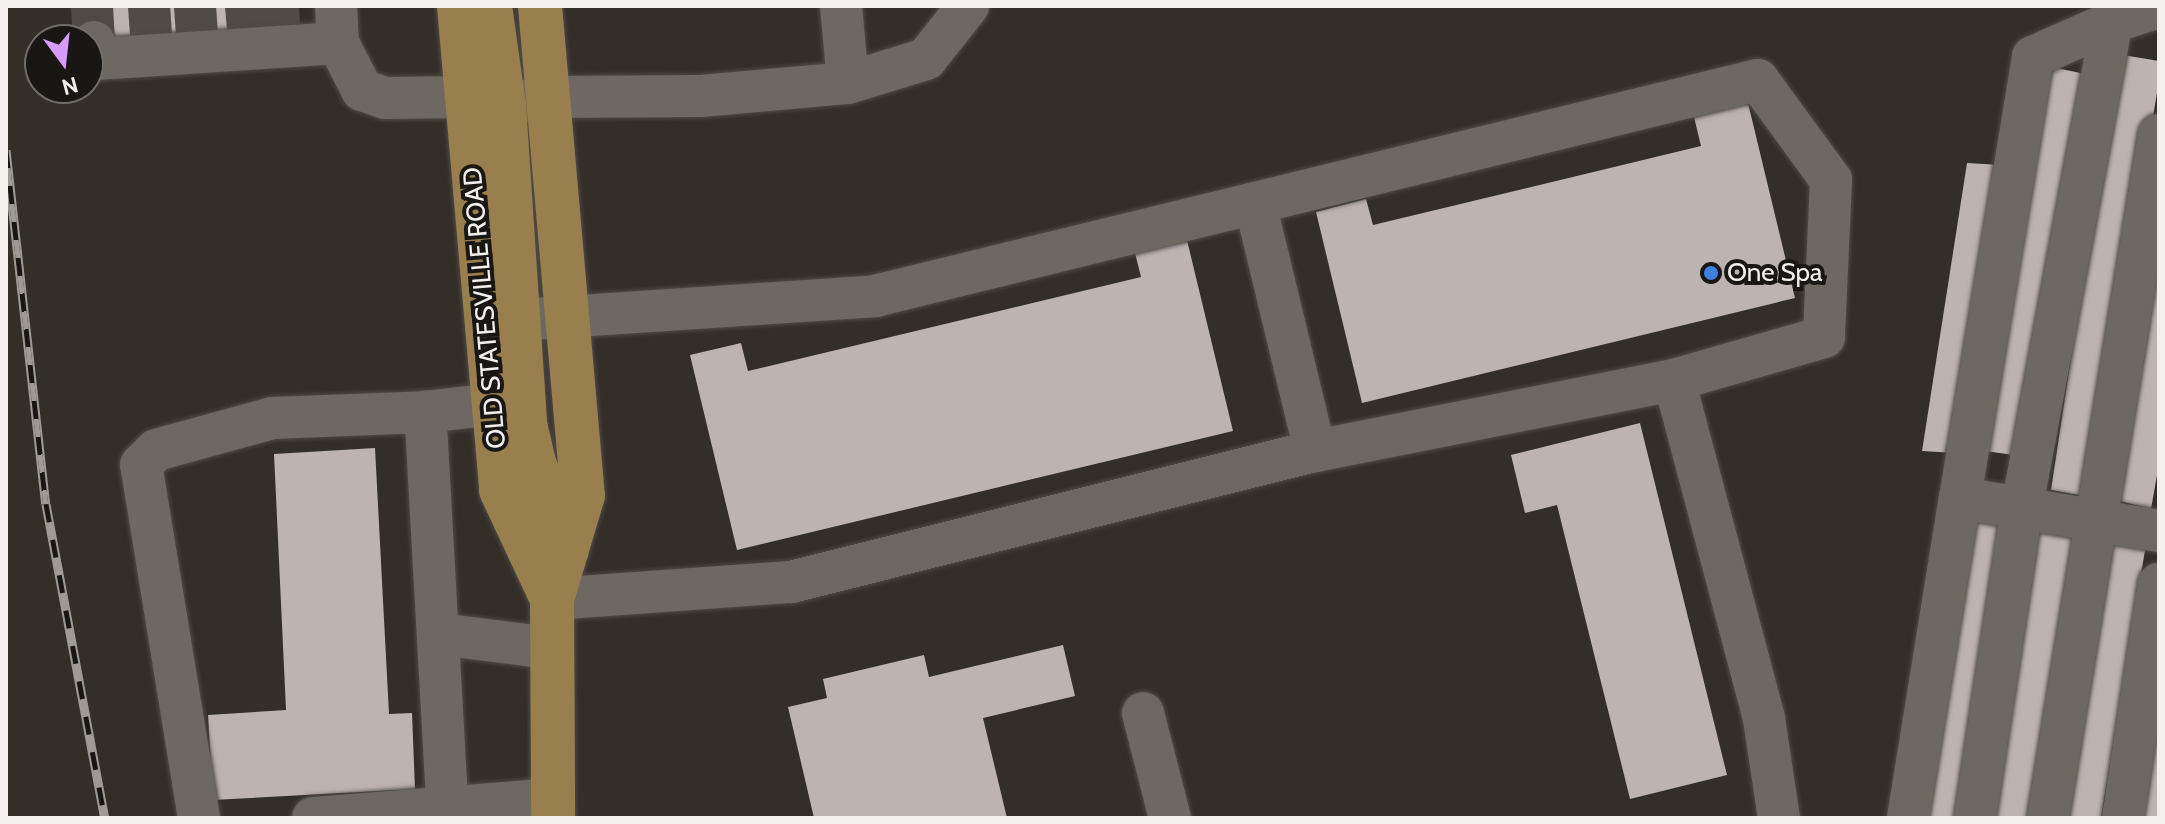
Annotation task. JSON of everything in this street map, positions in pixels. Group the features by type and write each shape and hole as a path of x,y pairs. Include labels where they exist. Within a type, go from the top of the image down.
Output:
{"main road":[{"name":"OLD STATESVILLE ROAD","path":"459,6 485,101 495,404 501,490 552,599"},
{"path":"490,6 485,101 518,320 533,460 567,550"},
{"name":"OLD STATESVILLE ROAD","path":"540,6 583,495 552,599 553,809"}],"lane":[{"path":"841,6 848,83"},
{"path":"154,45 265,37 337,24 362,90 385,98 485,101 547,97 701,96 848,83 926,59 968,6"},
{"path":"1908,818 2033,57 2112,22 2159,7"},
{"path":"1975,818 2022,507 2112,22"},
{"path":"518,320 875,296 1758,80 1831,180 1824,337 1674,380 1315,451 791,582 552,599"},
{"path":"2048,818 2094,519 2159,135"},
{"path":"1255,203 1315,451"},
{"path":"1674,380 1764,719 1779,818"},
{"path":"199,818 141,465 156,450 272,418 425,412 495,404"},
{"path":"425,412 448,813"},
{"path":"1960,498 2159,531"},
{"path":"2123,818 2159,584"},
{"path":"439,634 550,648"},
{"path":"1143,713 1170,818"},
{"path":"313,818 553,809"}],"building":[{"path":"80,6 296,6 297,24 104,41 104,24 82,24"},
{"path":"2117,54 2159,61 2159,81 2089,497 2051,490"},
{"path":"2047,66 2090,75 2021,456 1985,451"},
{"path":"1748,103 1795,298 1362,403 1316,212 1366,199 1373,225 1701,146 1694,117"},
{"path":"1967,163 2001,165 1956,453 1922,451"},
{"path":"1186,236 1233,431 737,550 690,355 741,343 748,371 1141,277 1134,249"},
{"path":"2159,248 2159,464 2151,509 2116,500"},
{"path":"1640,423 1727,775 1630,799 1557,505 1525,513 1511,455"},
{"path":"375,448 389,714 412,713 415,789 213,800 208,715 286,710 274,454"},
{"path":"1969,517 2012,522 1960,818 1919,818"},
{"path":"2040,519 2081,530 2032,818 1991,818"},
{"path":"2113,535 2146,544 2101,818 2064,818"},
{"path":"1063,645 1075,696 983,718 1007,818 814,818 788,707 827,698 823,679 924,655 929,677"},
{"path":"2159,699 2159,818 2138,818"}],"tunnel":[{"path":"92,6 93,24"},
{"path":"149,6 151,37"},
{"path":"195,6 197,33"},
{"path":"246,6 248,28"},
{"path":"278,6 279,26"}],"railway":[{"path":"6,150 46,504 105,818"}],"place":[{"name":"One Spa","path":"1711,273"}]}
